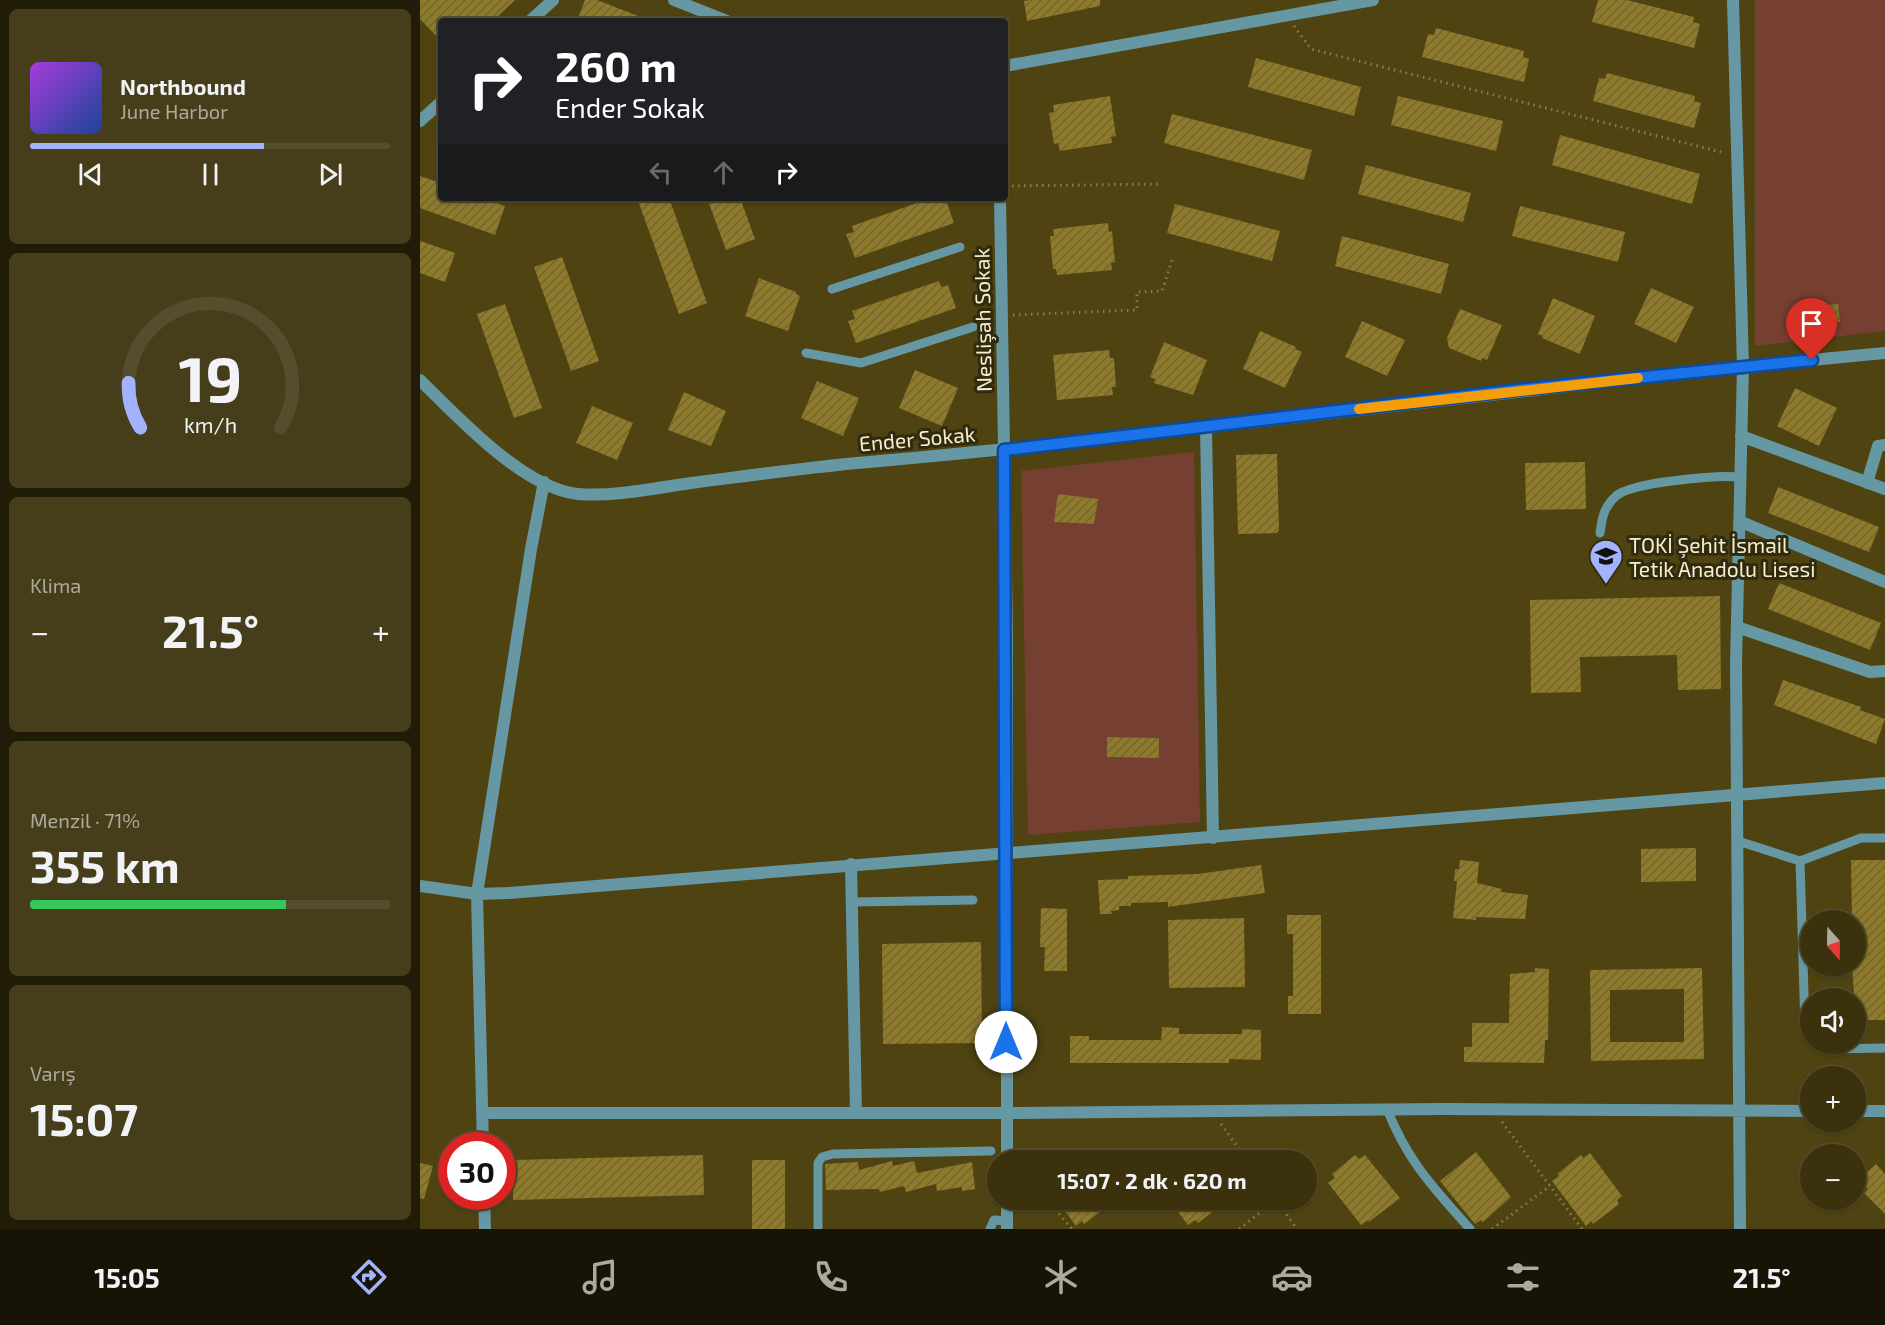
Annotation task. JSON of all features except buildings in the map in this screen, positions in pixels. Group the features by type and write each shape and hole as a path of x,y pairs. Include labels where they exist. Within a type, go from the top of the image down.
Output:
{"street":[{"path":"533,18 553,0"},
{"path":"674,0 719,18"},
{"path":"1008,65 1373,0"},
{"path":"1733,0 1743,367 1737,627 1740,1229"},
{"path":"420,121 438,105"},
{"name":"Neslişah Sokak","path":"1000,201 1004,450 1007,1150"},
{"name":"Ender Sokak","path":"420,380 462,421 526,476 575,494 640,490 822,466 1004,450 1885,353"},
{"path":"1206,427 1213,838"},
{"path":"1741,436 1885,489"},
{"path":"1867,483 1878,446 1885,445"},
{"path":"483,1132 477,894 531,549 544,483"},
{"path":"1739,521 1885,582"},
{"path":"1737,627 1870,672 1885,671"},
{"path":"420,886 477,894 1213,838 1885,783"},
{"path":"851,864 854,902 856,1113"},
{"path":"483,1113 1006,1113 1387,1109 1800,1111"},
{"path":"1866,1111 1885,1111"},
{"path":"484,1210 485,1229"}],"lane":[{"path":"832,289 960,247"},
{"path":"806,353 861,363 973,327"},
{"path":"1600,533 1603,511 1618,494 1641,486 1721,476 1740,477"},
{"path":"1738,841 1800,861 1861,838 1885,837"},
{"path":"1800,861 1804,988"},
{"path":"854,902 973,900"},
{"path":"1866,1048 1885,1048"},
{"path":"1387,1109 1399,1138 1418,1170 1470,1229"},
{"path":"818,1229 818,1162 822,1157 833,1154 987,1151"},
{"path":"990,1229 994,1220 1007,1225"}],"path":[{"path":"1287,16 1311,49 1736,156"},
{"path":"1008,186 1161,184"},
{"path":"1002,315 1137,310 1137,292 1162,291 1172,260"},
{"path":"1492,1109 1582,1229"},
{"path":"1212,1111 1240,1150"},
{"path":"1492,1229 1550,1186"},
{"path":"1056,1210 1072,1229"},
{"path":"1239,1229 1263,1210"},
{"path":"1283,1210 1297,1229"}],"shaded area":[{"path":"1755,0 1885,0 1885,331 1755,346"},
{"path":"1194,452 1200,822 1028,835 1021,471"}],"slow traffic":[{"path":"1359,409 1638,378"}],"place":[{"name":"TOKİ Şehit İsmail Tetik Anadolu Lisesi","path":"1606,585"}],"route":[{"path":"1006,1042 1004,450 1517,390 1812,360"}]}
